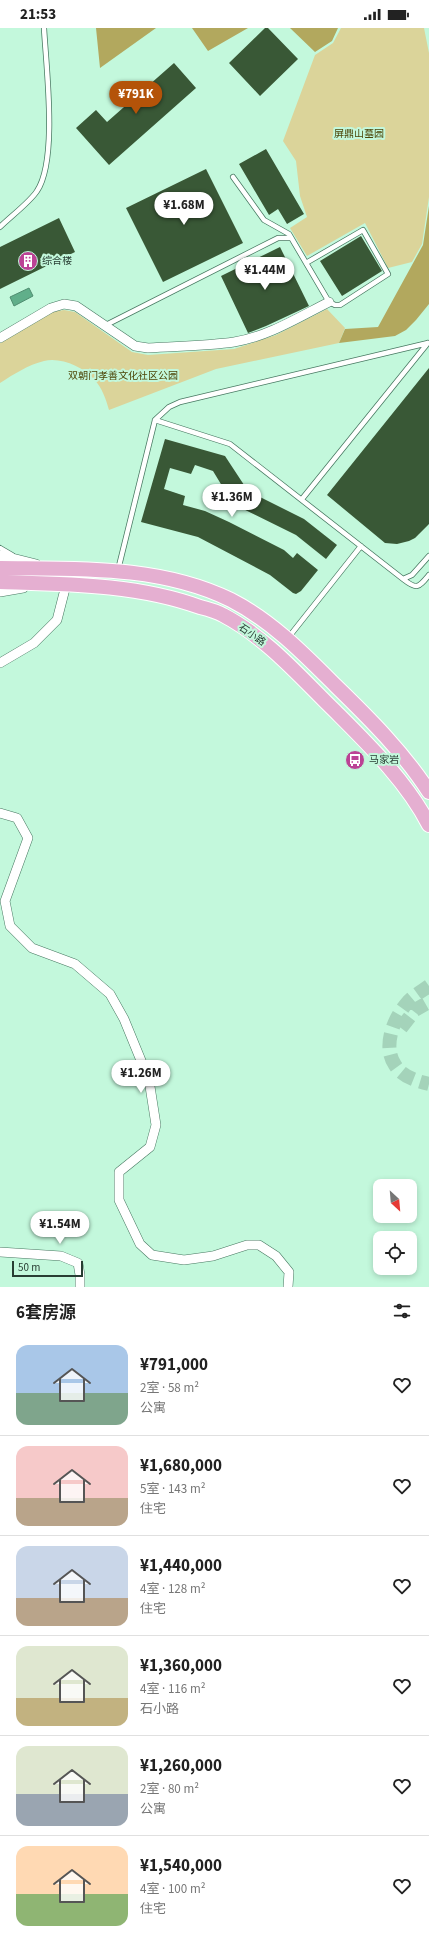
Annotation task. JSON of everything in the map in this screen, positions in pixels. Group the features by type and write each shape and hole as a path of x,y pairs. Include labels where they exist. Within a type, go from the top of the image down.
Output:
{"main road":[{"name":"石小路","path":"0,568 117,571 162,577 231,600 260,618 287,638 357,706 386,737 429,792"},
{"name":"石小路","path":"0,582 44,583 117,588 156,594 222,615 250,632 275,652 370,748 397,778 429,825"}],"street":[{"path":"0,338 50,308 64,304 76,306 135,346 148,348 234,342 274,329 329,302"},
{"path":"0,556 52,569"},
{"path":"0,591 44,583"},
{"path":"0,663 34,642 57,620 66,585"},
{"path":"0,813 17,818 28,838 5,901 10,926 32,948 75,964 110,994 124,1019 149,1080 156,1125 150,1147 119,1172 119,1200 140,1244 152,1255 184,1260 213,1256 247,1245 259,1246 276,1256 289,1272 288,1287"},
{"path":"0,1252 61,1256 72,1260 78,1263 80,1287"}],"lane":[{"path":"0,227 37,190 45,169 50,132 44,28"},
{"path":"233,177 264,220 289,234 291,238 329,302 335,305 340,305 388,274 364,232 360,230 306,263"},
{"path":"105,326 278,238 291,238"},
{"path":"117,571 155,420 169,407 180,402 428,342"},
{"path":"302,499 428,342"},
{"path":"155,420 230,444 413,586 417,587 429,576"},
{"path":"287,638 361,546"},
{"path":"0,548 20,561"},
{"path":"403,579 412,575 429,556"}],"green space":[{"name":"屏鼎山墓园","path":"341,28 424,28 429,53 429,197 422,244 412,262 388,268 365,223 307,256 290,228 307,217 300,196 296,161 283,141 315,55 333,43"},
{"name":"双朝门孝善文化社区公园","path":"327,309 345,328 339,343 216,369 109,410 107,402 94,379 78,367 57,360 44,361 32,365 0,383 0,343 51,312 64,310 75,312 132,352 148,355 234,349 276,335"}],"shaded area":[{"path":"96,28 156,28 100,68"},
{"path":"192,28 248,28 208,51"},
{"path":"290,28 338,28 332,41 315,52"},
{"path":"429,206 429,304 406,330 395,336 339,343 345,329 378,327 423,245"},
{"path":"29,288 33,296 14,306 10,297"}],"building":[{"path":"265,28 268,28 298,59 260,96 229,63"},
{"path":"174,63 196,88 109,165 76,128 96,110 107,122"},
{"path":"266,149 304,214 287,224 278,209 269,215 239,164"},
{"path":"206,169 243,243 163,282 126,208"},
{"name":"综合楼","path":"59,218 75,252 0,289 0,247"},
{"path":"361,236 382,271 342,296 320,261"},
{"path":"280,247 309,306 248,333 221,276"},
{"path":"429,368 429,524 415,538 409,541 397,544 385,543 327,495"},
{"path":"165,439 225,456 248,491 304,519 337,545 326,559 296,535 233,504 213,471 195,465 191,474 170,468 164,489 185,496 183,505 205,511 229,522 284,550 293,558 297,553 318,570 301,591 296,594 293,593 270,575 198,537 141,522"}],"tunnel":[{"path":"429,986 412,998 402,1009 394,1024 390,1041 391,1057 398,1069 415,1080 429,1084"},
{"path":"401,1028 415,1010 429,1002"}],"place":[{"name":"综合楼","path":"28,261"},
{"name":"马家岩","path":"355,760"}]}
